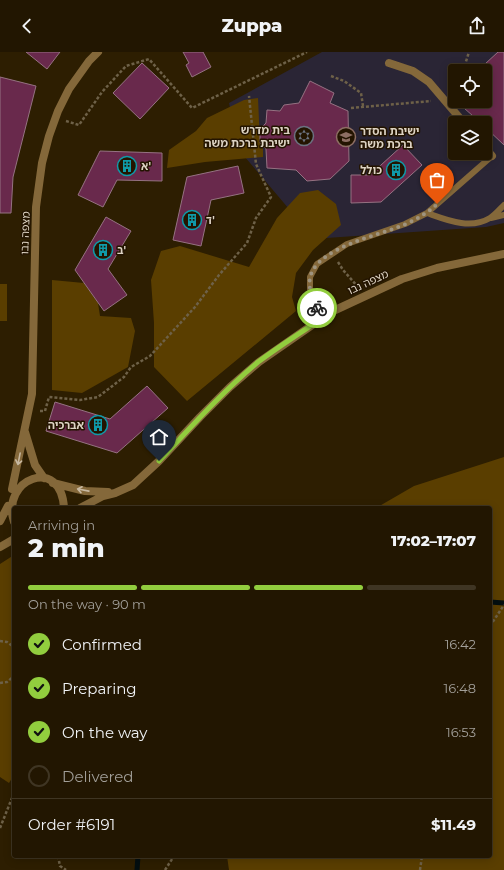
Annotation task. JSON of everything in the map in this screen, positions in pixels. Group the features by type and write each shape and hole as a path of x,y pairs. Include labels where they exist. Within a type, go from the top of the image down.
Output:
{"street":[{"name":"מצפה נבו","path":"8,506 32,394 36,207 42,163 56,118 69,89 98,52"},
{"path":"389,63 413,71 429,82 458,116"},
{"name":"מצפה נבו","path":"84,506 103,496 115,493 133,485 146,474 230,387 259,362 331,312 402,279 437,268 504,254"},
{"name":"מצפה נבו","path":"24,429 35,465 44,478"},
{"path":"12,489 18,483 26,479 34,477 44,478 53,483 60,490 64,506"},
{"name":"מצפה נבו","path":"53,483 85,491 115,493"},
{"path":"0,520 8,506"},
{"path":"8,506 9,514 12,519"},
{"path":"0,547 12,540"}],"lane":[{"path":"321,319 310,289 310,278 317,264 347,244 405,224 427,213 487,160"},
{"path":"491,218 504,205"},
{"path":"427,213 455,223 476,223 504,215"}],"path":[{"path":"56,118 79,125 102,92 126,66 148,59 192,108 307,52"},
{"path":"465,64 469,52"},
{"path":"331,76 344,81 361,93 363,106"},
{"path":"351,108 444,100 448,93"},
{"path":"32,394 44,396 40,411 46,411 49,397 80,400 98,397 124,377 131,366 150,356 195,307 219,275 247,243 256,218 271,197 256,164 249,96"},
{"path":"332,253 343,270 366,295"},
{"path":"492,621 504,605"},
{"path":"0,640 12,646"},
{"path":"0,683 7,682 12,678"},
{"path":"0,828 12,798"},
{"path":"58,858 60,866 66,870"},
{"path":"165,870 173,858"},
{"path":"420,870 422,858"}],"shaded area":[{"name":"ישיבת הסדר ברכת משה","path":"322,52 504,52 504,223 486,227 312,239 289,209 239,150 229,103"},
{"path":"258,98 260,143 263,149 263,157 205,162 167,168 169,150 196,131 207,118 244,100"},
{"path":"318,190 336,204 341,225 313,250 296,273 292,297 296,311 187,401 154,367 154,323 151,280 161,251 180,246 249,267 277,218 300,193"},
{"path":"52,280 84,283 98,303 100,316 131,318 135,331 128,367 82,393 52,390"},
{"path":"0,284 7,284 7,321 0,321"},
{"path":"504,457 504,870 229,870 227,858 492,858 492,506 379,506 414,486"},
{"path":"12,556 12,778 9,783 0,777 0,564"}],"building":[{"path":"26,52 60,52 47,69"},
{"path":"183,52 203,52 211,67 192,77 186,65 189,63"},
{"path":"498,52 504,52 504,145 492,134 492,116 473,116 464,108 492,108 492,64 485,64"},
{"path":"142,63 169,88 140,119 113,93"},
{"path":"0,77 36,86 13,177 11,213 0,213"},
{"name":"בית מדרש ישיבת ברכת משה","path":"310,81 334,93 330,103 348,111 349,161 330,179 307,181 296,170 267,168 266,149 260,143 260,129 266,123 267,110 280,111 284,105 299,103"},
{"name":"כולל","path":"403,145 422,165 381,202 351,203 351,175 370,175"},
{"name":"א'","path":"100,151 162,153 162,181 117,180 103,207 78,195"},
{"name":"ד'","path":"238,166 244,193 211,200 201,246 173,240 187,177"},
{"name":"ב'","path":"106,217 131,231 108,269 127,295 104,311 75,270"},
{"name":"אברכיה","path":"147,386 168,408 117,453 46,431 55,402 110,419"}],"waterway":[{"path":"492,602 504,603"},
{"path":"137,870 138,858"}],"way so far":[{"path":"317,308 310,289 310,278 317,264 347,244 405,224 427,213 437,204"}],"place":[{"name":"בית מדרש ישיבת ברכת משה","path":"304,136"},
{"name":"ישיבת הסדר ברכת משה","path":"346,137"},
{"name":"א'","path":"127,166"},
{"name":"כולל","path":"396,170"},
{"name":"ד'","path":"192,220"},
{"name":"ב'","path":"103,250"},
{"name":"אברכיה","path":"98,425"}],"route":[{"path":"159,461 230,387 259,362 321,319 317,308"}]}
